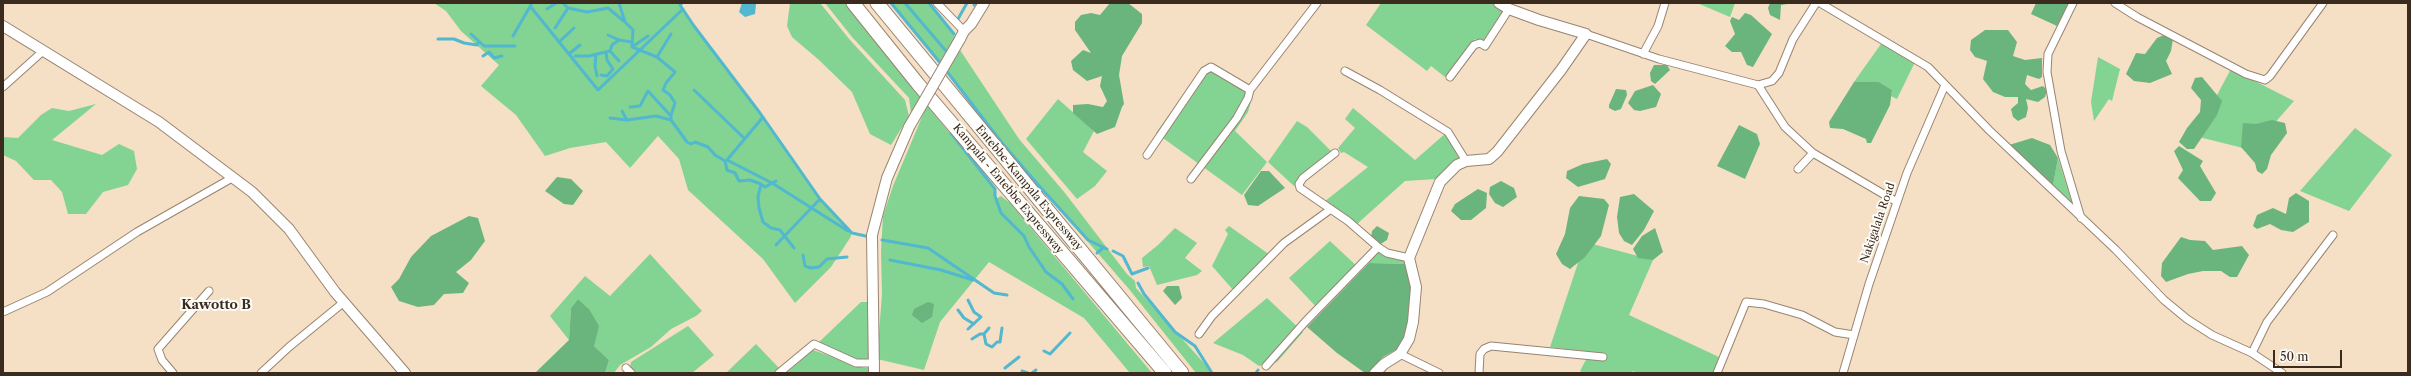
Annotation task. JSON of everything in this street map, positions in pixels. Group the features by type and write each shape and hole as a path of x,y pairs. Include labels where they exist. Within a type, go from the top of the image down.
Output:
{"highway":[{"name":"Kampala - Entebbe Expressway","path":"853,3 918,84 1165,373"},
{"name":"Entebbe-Kampala Expressway","path":"877,3 1182,373"}],"street":[{"path":"937,3 962,35"},
{"path":"779,373 814,344 856,363 875,368 872,235 887,178 909,127 962,35 984,3"},
{"path":"1191,179 1237,118 1248,98 1250,90 1317,3"},
{"path":"1499,3 1509,9 1643,54 1758,85 1772,81 1779,73 1793,39 1816,3"},
{"path":"1643,54 1658,26 1665,3"},
{"path":"1820,3 1928,67 1989,130 2116,250 2164,300 2187,319 2212,335 2252,353 2282,373"},
{"path":"2072,3 2048,54 2047,72 2061,151 2081,218"},
{"path":"2115,3 2137,17 2246,74 2265,80 2270,76 2324,3"},
{"path":"1450,77 1474,46 1480,43 1485,46 1509,9"},
{"path":"3,26 42,52 159,122 232,178 273,212 344,302 405,373"},
{"path":"1375,373 1384,364 1400,354 1409,339 1415,305 1415,274 1410,258 1440,182 1458,165 1466,161 1489,158 1497,152 1561,70 1586,34"},
{"path":"3,87 42,52"},
{"path":"1147,155 1204,71 1211,67 1250,90"},
{"path":"1345,71 1386,93 1448,132 1466,161"},
{"path":"1758,85 1785,127 1813,153 1897,202"},
{"name":"Nakigalala Road","path":"1843,373 1897,202 1914,154 1945,85"},
{"path":"1335,153 1303,178 1299,184 1300,188 1348,221 1387,253 1410,258"},
{"path":"1798,169 1813,153"},
{"path":"3,312 47,292 137,232 232,178"},
{"path":"1199,334 1212,316 1284,243 1331,209"},
{"path":"2252,353 2267,322 2333,235"},
{"path":"1266,366 1305,322 1378,247"},
{"path":"173,373 162,360 158,349 209,291"},
{"path":"261,373 289,346 344,302"},
{"path":"1717,373 1746,302 1764,304 1802,315 1836,332 1854,335"},
{"path":"1479,373 1480,354 1484,348 1491,346 1603,357"},
{"path":"1400,354 1439,373"}],"green space":[{"path":"434,3 682,3 680,5 694,25 760,113 820,199 852,233 850,238 831,267 795,303 763,259 688,190 679,159 658,136 630,168 606,142 570,148 545,156 516,115 481,86 499,65 461,31 446,11"},
{"path":"790,3 820,3 850,40 905,100 909,116 891,145 870,134 852,92 819,60 792,37 787,26"},
{"path":"825,3 848,3 922,95 911,113 909,98 852,37"},
{"path":"891,3 929,3 954,34 954,41 940,63"},
{"path":"1110,3 1128,3 1142,14 1142,23 1122,56 1119,75 1124,104 1115,127 1097,134 1073,113 1073,105 1088,104 1103,107 1107,101 1100,86 1102,76 1087,81 1073,70 1071,61 1083,50 1091,53 1075,30 1075,22 1081,15 1091,13 1100,15"},
{"path":"1381,3 1492,3 1505,12 1484,44 1475,39 1453,72 1445,77 1431,66 1427,71 1366,25"},
{"path":"1697,3 1735,3 1730,17"},
{"path":"1770,3 1793,3 1781,5 1780,20 1770,15 1768,8"},
{"path":"2036,3 2069,3 2057,26 2031,14"},
{"path":"1745,13 1751,15 1772,34 1753,67 1747,65 1741,52 1732,52 1725,46 1735,34 1730,21 1732,17 1739,20"},
{"path":"1985,30 2008,30 2017,42 2013,56 2025,60 2042,58 2042,77 2039,79 2027,75 2025,84 2031,90 2043,86 2047,90 2045,97 2038,102 2026,99 2028,108 2026,117 2018,121 2013,117 2011,109 2018,103 2018,97 2005,97 1993,92 1983,79 1987,61 1975,57 1970,50 1971,40"},
{"path":"2164,35 2173,39 2171,51 2166,61 2172,74 2150,83 2134,81 2126,74 2136,53 2145,54 2157,38"},
{"path":"1881,44 1915,62 1897,99 1891,96 1892,90 1879,82 1854,82"},
{"path":"960,50 1019,139 1065,193 1127,274 1135,281 1136,288 1213,373 1196,373 1129,289 1002,143 947,71"},
{"path":"2098,57 2120,69 2112,101 2109,99 2094,121 2091,102"},
{"path":"1654,65 1667,65 1670,70 1655,84 1651,81 1650,73"},
{"path":"1204,66 1245,90 1255,87 1248,112 1235,131 1267,162 1242,195 1156,133"},
{"path":"2231,69 2294,101 2251,150 2195,136"},
{"path":"2202,77 2222,101 2217,115 2194,149 2187,149 2179,142 2187,128 2200,112 2201,100 2191,88 2195,78"},
{"path":"1854,82 1879,82 1892,90 1890,105 1871,143 1867,143 1866,139 1843,129 1830,128 1829,122"},
{"path":"1653,85 1661,94 1656,107 1640,111 1634,110 1628,103 1635,91"},
{"path":"1616,89 1626,90 1627,95 1621,109 1615,111 1609,108 1609,105"},
{"path":"1058,99 1094,131 1083,152 1107,171 1095,186 1077,199 1026,139"},
{"path":"96,104 52,140 102,155 119,144 134,151 137,169 128,185 103,192 86,214 68,214 62,192 51,180 34,180 16,161 3,155 3,137 18,138 41,115 52,108 69,111"},
{"path":"927,105 995,189 996,199 1001,196 1010,203 1152,373 1130,373 1084,318 989,262 940,322 924,370 877,359 882,294 881,251 883,216 893,186"},
{"path":"1353,108 1415,160 1446,133 1461,157 1437,179 1405,181 1357,224 1324,202 1368,167 1344,152 1341,153 1338,148 1355,128 1345,119"},
{"path":"2272,120 2285,123 2287,133 2271,155 2267,169 2262,174 2257,171 2255,163 2241,147 2243,123 2256,124"},
{"path":"1297,121 1307,127 1334,154 1302,175 1294,186 1268,162"},
{"path":"1739,125 1757,134 1760,144 1745,179 1717,166"},
{"path":"2355,128 2392,155 2349,211 2300,191"},
{"path":"2032,138 2050,145 2058,158 2053,185 2009,145"},
{"path":"2179,146 2203,161 2200,166 2216,193 2211,201 2200,201 2178,178 2183,170 2174,151"},
{"path":"2058,158 2073,206 2053,185"},
{"path":"1607,159 1611,164 1605,179 1578,187 1566,178 1567,171 1583,164"},
{"path":"1261,171 1269,171 1285,188 1258,206 1248,205 1244,195"},
{"path":"557,177 571,179 583,191 573,205 564,204 545,191"},
{"path":"1501,181 1514,188 1517,197 1503,207 1495,203 1489,194 1490,187"},
{"path":"1478,189 1487,193 1486,208 1471,220 1461,220 1451,211 1455,204"},
{"path":"2296,193 2309,201 2309,222 2293,232 2281,230 2270,224 2257,229 2253,226 2257,215 2273,208 2286,214 2289,198"},
{"path":"1634,194 1654,211 1644,230 1632,245 1624,241 1619,233 1617,217 1620,197"},
{"path":"1579,196 1604,199 1609,205 1601,236 1585,257 1570,269 1562,264 1556,254 1565,234 1570,208"},
{"path":"469,216 478,218 485,241 471,260 456,272 469,283 463,293 444,294 434,305 418,307 399,301 391,287 399,279 411,257 431,236"},
{"path":"1229,226 1270,255 1234,291 1212,266 1228,234 1225,230"},
{"path":"1377,226 1389,233 1387,240 1379,245 1371,238 1372,231"},
{"path":"1175,228 1197,243 1185,258 1202,271 1197,275 1157,285 1149,266 1143,267 1142,258"},
{"path":"1655,228 1663,252 1653,260 1638,258 1633,249 1642,236"},
{"path":"2181,237 2190,240 2205,241 2213,250 2242,246 2249,255 2237,277 2230,277 2221,271 2203,271 2188,274 2166,282 2161,276 2162,263"},
{"path":"1330,241 1361,270 1321,312 1289,278"},
{"path":"1585,242 1653,260 1629,315 1719,357 1713,373 1637,373 1633,371 1632,373 1583,373 1580,371 1590,352 1550,347"},
{"path":"1378,250 1392,258 1407,260 1409,264 1369,263"},
{"path":"650,254 702,311 696,316 671,329 651,347 620,365 614,373 605,373 609,360 594,346 589,309 578,299 571,308 569,340 550,316 585,276 610,296"},
{"path":"1369,263 1409,264 1413,290 1409,323 1401,347 1383,357 1368,373 1365,373 1337,353 1307,327"},
{"path":"1167,286 1179,286 1182,298 1175,305 1163,291"},
{"path":"1267,298 1303,332 1277,362 1259,366 1243,355 1213,343"},
{"path":"578,299 589,309 599,326 594,346 609,360 605,373 535,373 569,340 571,308"},
{"path":"861,302 868,302 871,358 862,361 817,344"},
{"path":"928,302 934,304 932,317 922,323 912,315 914,309"},
{"path":"688,326 714,355 692,373 635,373 630,368 631,362"},
{"path":"756,344 779,368 774,373 726,373"},
{"path":"813,350 864,368 871,368 871,373 786,373"}],"water":[{"path":"742,3 756,4 755,14 745,17 739,12"}],"waterway":[{"path":"513,36 532,3"},
{"path":"547,9 556,3"},
{"path":"563,3 568,8 587,12 608,8 625,22"},
{"path":"619,3 625,22 633,30 632,47 657,57 675,72 666,83 663,90 670,95 675,103 671,120 687,142 691,144 695,142 708,147 715,155 725,161 727,170 735,173 739,181 750,180 761,184 758,197 763,222 771,228 780,230 794,248"},
{"path":"682,3 680,5 694,26 760,113 820,199 852,233 870,237"},
{"path":"891,3 942,65"},
{"path":"905,3 946,51"},
{"path":"929,3 954,34"},
{"path":"958,19 967,3"},
{"path":"530,6 598,90 683,9"},
{"path":"555,28 568,8"},
{"path":"559,42 574,28"},
{"path":"471,34 484,46 515,46"},
{"path":"657,57 671,34"},
{"path":"608,35 619,40"},
{"path":"632,47 648,36"},
{"path":"438,39 454,39 464,43 477,45 478,43"},
{"path":"575,56 589,56 610,51 612,45 619,40 632,42"},
{"path":"569,54 580,45"},
{"path":"610,51 619,61"},
{"path":"483,56 489,52 494,58 502,56"},
{"path":"601,75 607,76 613,69 607,60 606,52"},
{"path":"596,54 595,66 597,76"},
{"path":"945,69 1002,143 1041,188 1088,240 1107,249"},
{"path":"694,90 745,139"},
{"path":"630,107 640,106 648,91 670,115"},
{"path":"622,111 627,120 656,116 671,120"},
{"path":"727,160 763,117"},
{"path":"610,118 627,120"},
{"path":"951,133 995,189 995,196 1001,213 1024,236 1029,247 1046,272 1062,284 1073,299"},
{"path":"727,160 772,183 848,231"},
{"path":"761,184 765,187 776,181"},
{"path":"776,245 820,199"},
{"path":"882,240 928,248 994,293 1007,295"},
{"path":"1097,253 1103,248"},
{"path":"1113,251 1123,256 1132,274 1148,268"},
{"path":"803,255 805,266 811,268 819,267 827,259 847,257"},
{"path":"890,260 941,270 973,280"},
{"path":"1138,283 1144,294 1175,332 1195,346 1212,373"},
{"path":"968,300 974,312 981,317 968,329"},
{"path":"958,310 964,318 974,324"},
{"path":"972,339 980,334 984,334 989,328"},
{"path":"984,334 986,344 992,347 997,342 1000,342 1002,328"},
{"path":"1044,351 1050,354 1070,333"},
{"path":"1005,368 1019,357"},
{"path":"1032,373 1036,370"},
{"path":"1022,371 1028,373"}],"district":[{"name":"Kawotto B","path":"216,305"}]}
